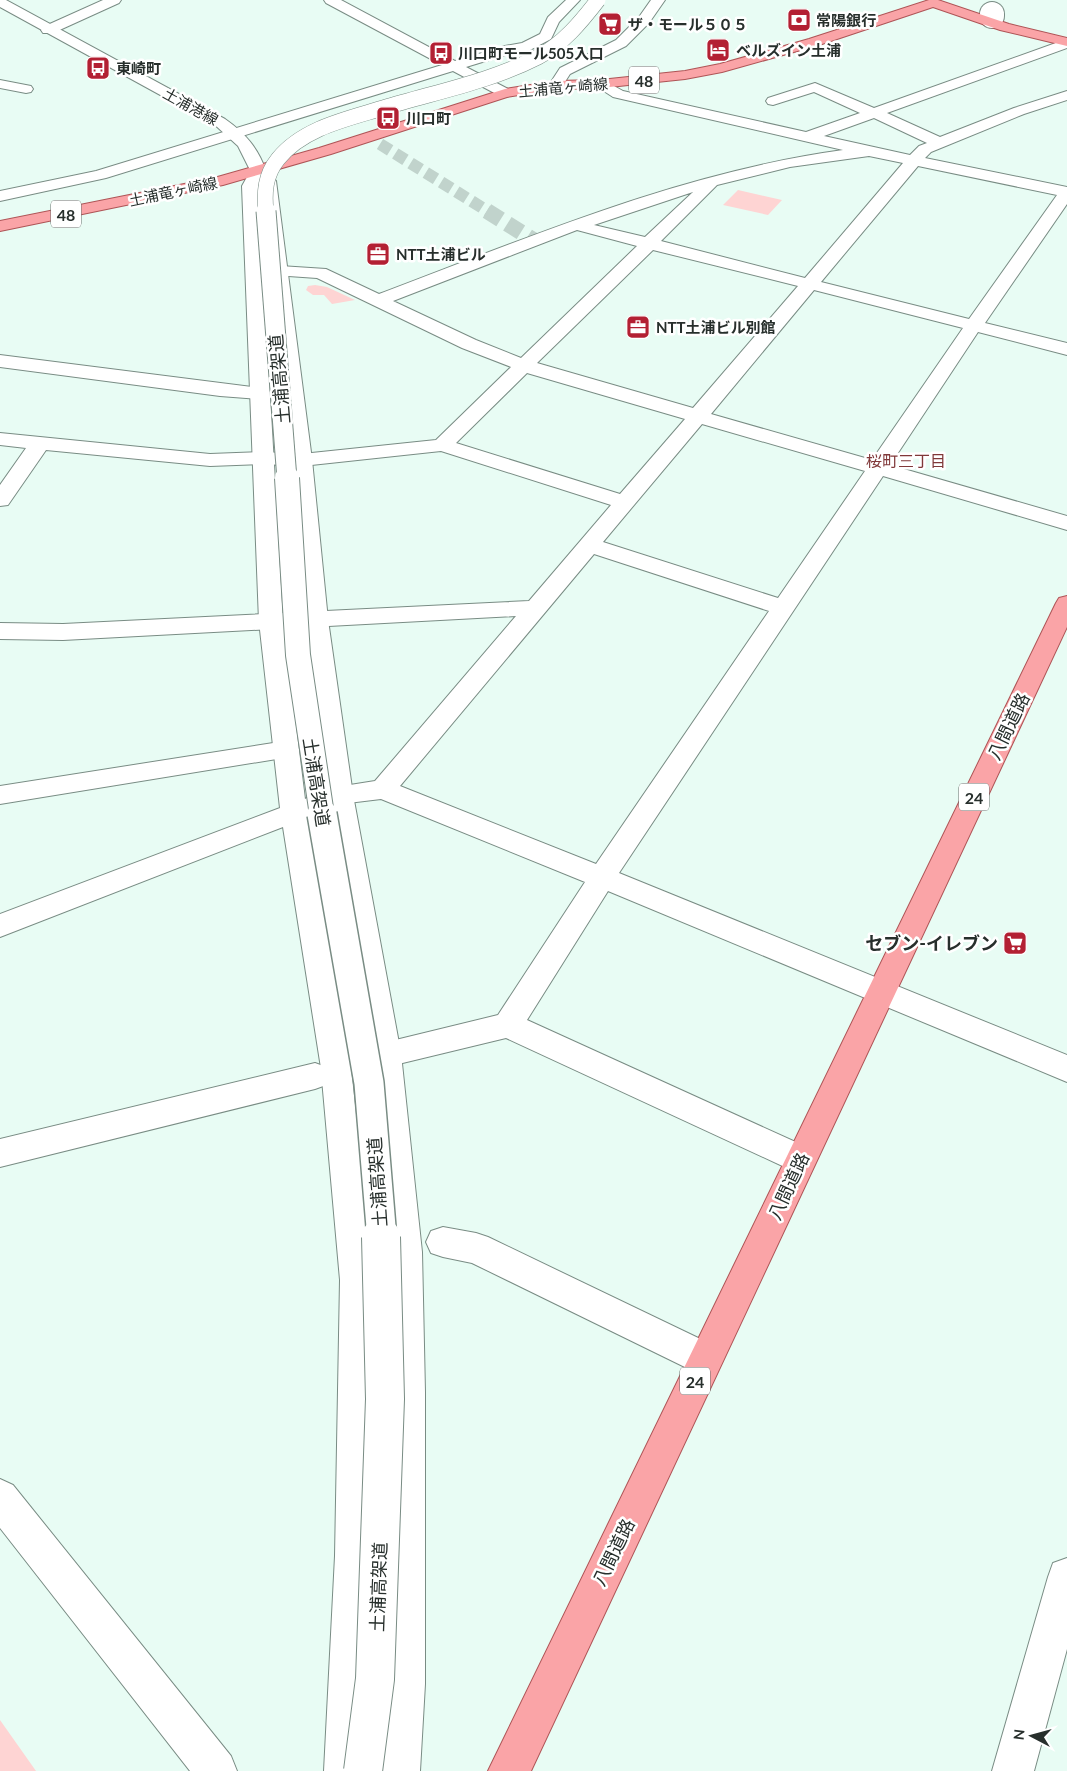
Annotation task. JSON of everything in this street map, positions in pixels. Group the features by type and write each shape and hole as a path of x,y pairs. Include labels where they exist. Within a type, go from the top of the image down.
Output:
{"main road":[{"name":"土浦竜ヶ崎線","path":"0,226 192,187 258,171 505,93 556,85 600,84 685,75 722,68 832,37 937,1 1005,27 1067,42"},
{"name":"八間道路","path":"509,1771 1067,602"}],"street":[{"path":"48,30 70,21 81,13 114,0"},
{"path":"331,0 505,93"},
{"path":"0,196 100,175 453,66 510,49 525,47 546,36 554,20 573,0"},
{"name":"土浦高架道","path":"363,1771 375,1680 385,1399 383,1257 369,1083 321,808 298,655 286,459 264,192 268,176 281,156 309,135 351,118 462,84 539,57 564,40 598,0"},
{"path":"556,85 565,71 621,43 644,20 658,0"},
{"name":"土浦港線","path":"0,2 48,30 187,104 236,133 252,153 258,171 268,181 302,460 316,620 340,795 386,1054 405,1252 407,1392 406,1674 399,1771"},
{"path":"81,13 98,19"},
{"path":"807,137 1067,42"},
{"path":"510,49 565,71"},
{"path":"0,84 26,89"},
{"path":"508,1025 602,877 974,326 1067,192 869,151 618,94 600,84"},
{"path":"773,101 815,87 940,143"},
{"path":"383,789 914,160 926,148 1019,111 1067,95"},
{"path":"377,301 576,225 691,188 790,162 869,151"},
{"path":"258,171 250,186 272,621 294,813 336,1068 357,1280 354,1556 345,1771"},
{"path":"442,445 711,183"},
{"path":"576,225 1067,349"},
{"path":"280,271 320,273 469,344 525,366 1067,523"},
{"path":"0,360 220,390 260,393"},
{"path":"0,439 210,460 264,458 302,460 442,445 626,502"},
{"path":"0,500 40,443"},
{"path":"589,545 784,608"},
{"path":"0,631 63,632 203,626 534,608"},
{"path":"0,795 286,750"},
{"path":"0,926 340,795 383,789 881,991 1067,1070"},
{"path":"386,1054 508,1025 800,1159"},
{"path":"0,1153 315,1076"},
{"path":"443,1242 476,1248 705,1359"},
{"path":"0,1498 216,1771"},
{"path":"1013,1771 1067,1577"}],"shaded area":[{"path":"738,190 782,200 768,215 723,205"},
{"path":"308,286 327,287 355,300 332,304 324,295 313,295 306,290"},
{"path":"0,1720 36,1771 0,1771"}],"tunnel":[{"path":"380,144 489,212"},
{"path":"487,211 535,241"}],"place":[{"name":"常陽銀行","path":"799,20"},
{"name":"ザ・モール５０５","path":"610,24"},
{"name":"ベルズイン土浦","path":"718,50"},
{"name":"川口町モール505入口","path":"441,53"},
{"name":"東崎町","path":"98,68"},
{"name":"川口町","path":"388,118"},
{"name":"NTT土浦ビル","path":"378,254"},
{"name":"NTT土浦ビル別館","path":"638,327"},
{"name":"セブン-イレブン","path":"1015,943"}],"district":[{"name":"桜町三丁目","path":"906,460"}]}
